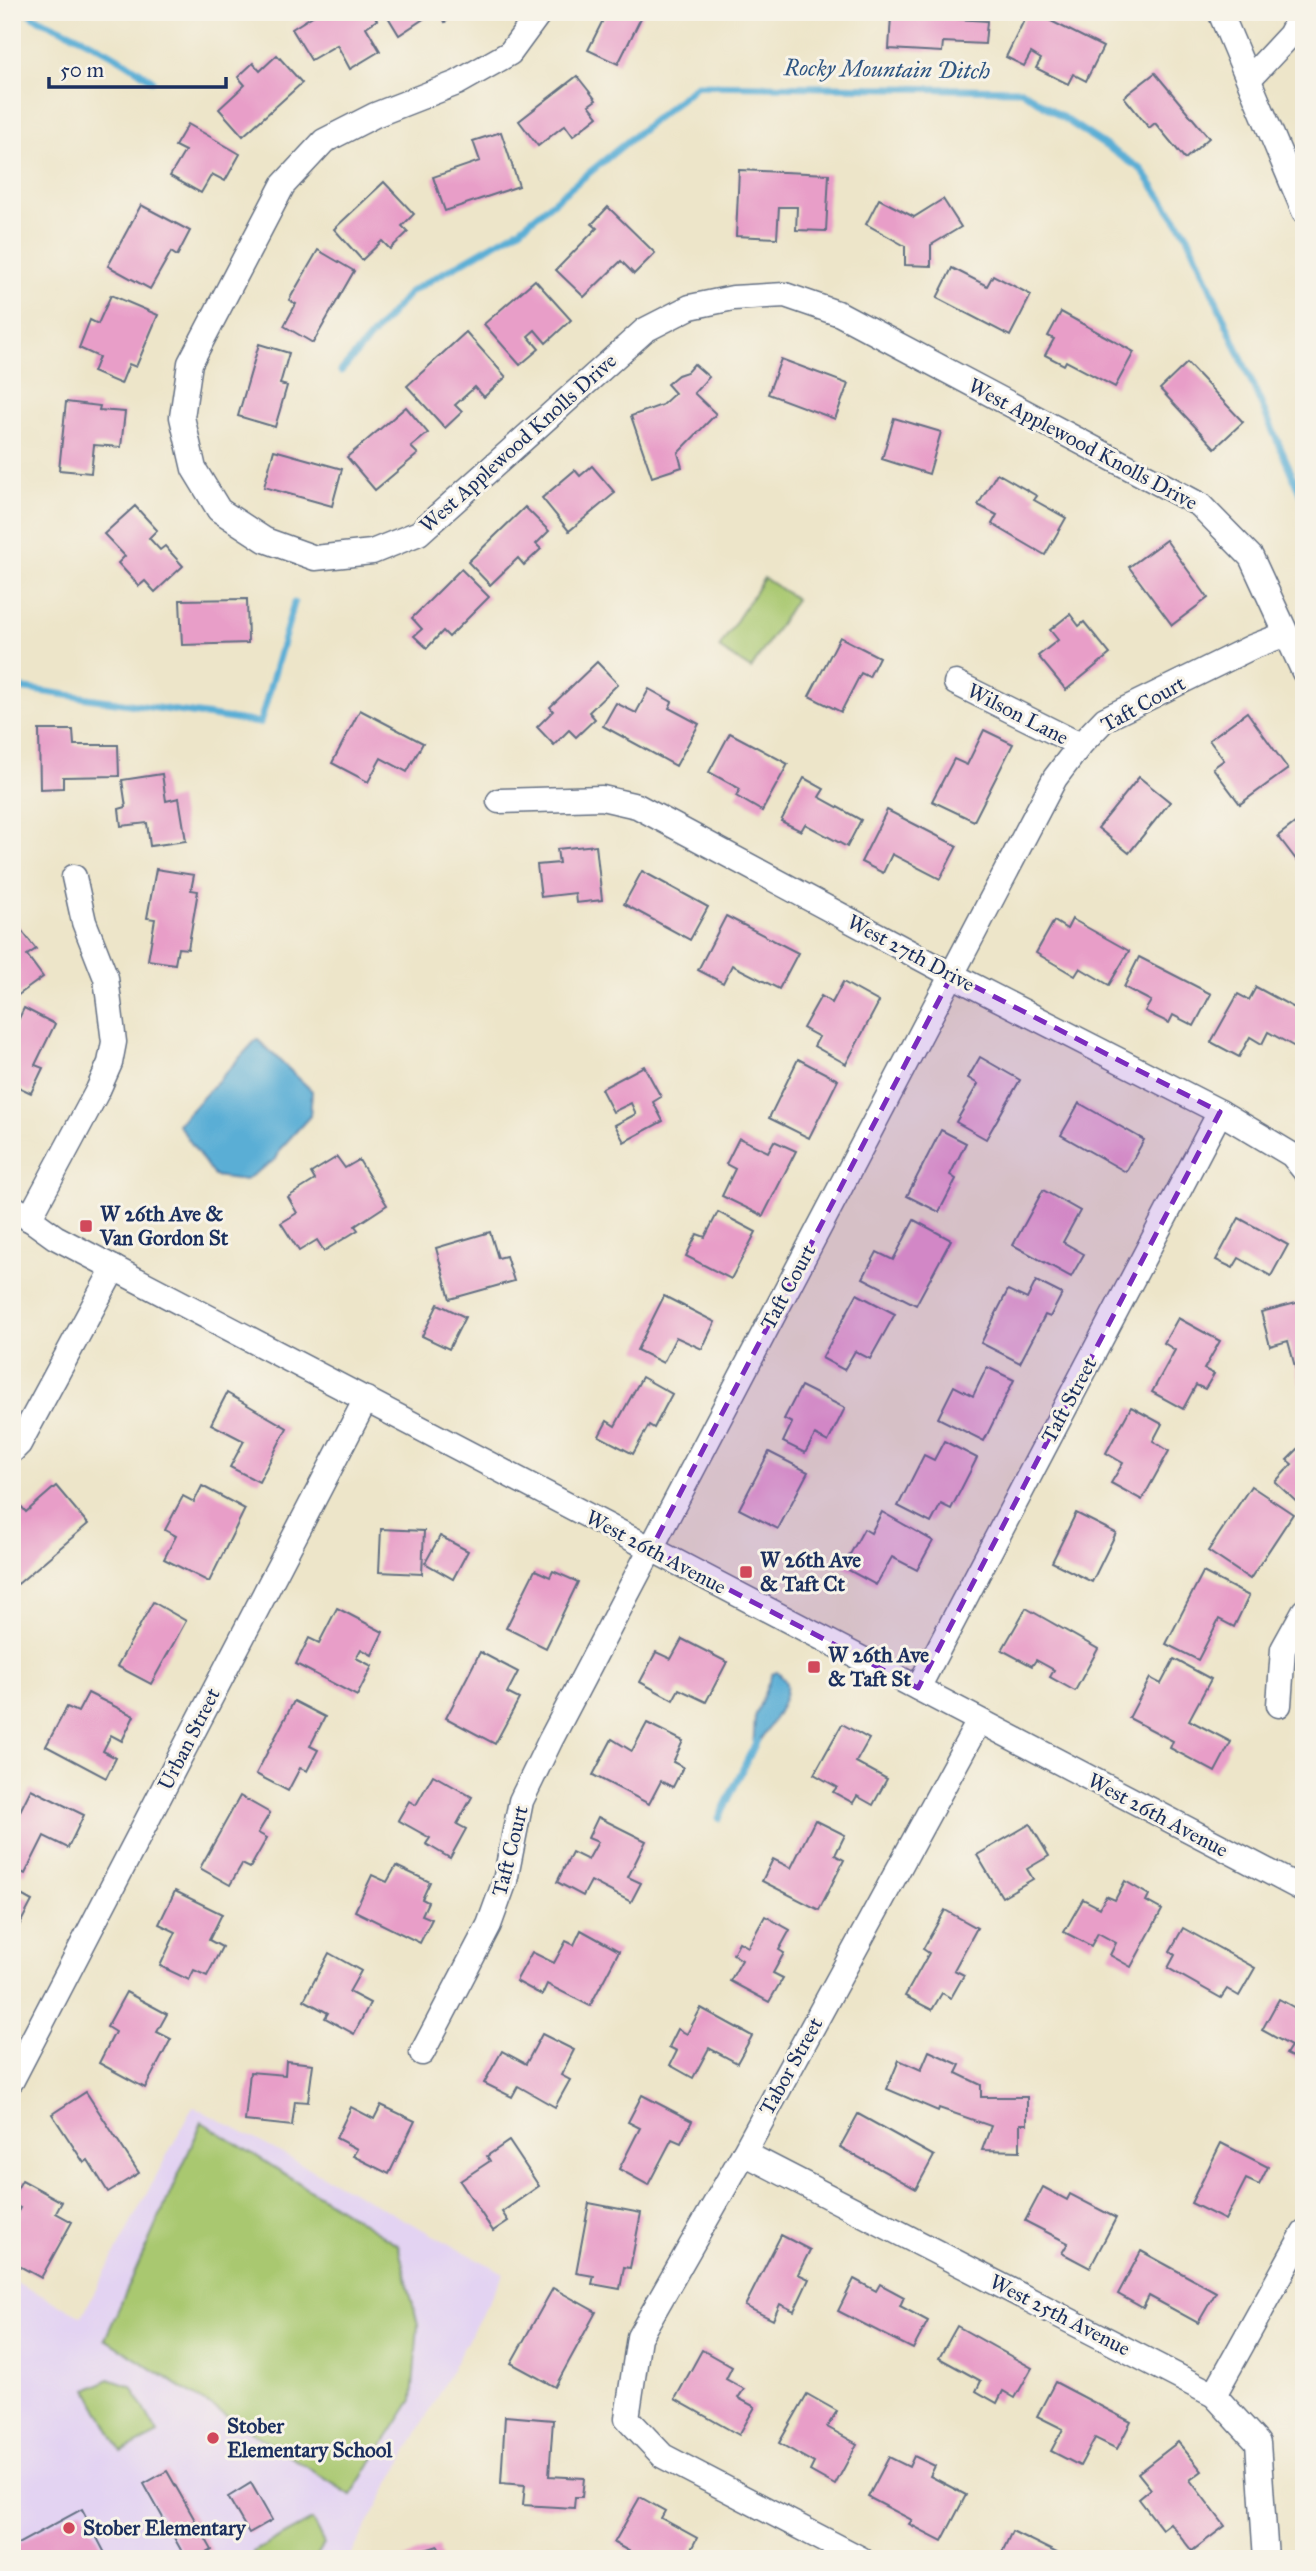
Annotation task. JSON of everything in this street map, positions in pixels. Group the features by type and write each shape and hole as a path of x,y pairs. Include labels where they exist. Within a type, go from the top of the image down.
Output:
{"street":[{"name":"West Applewood Knolls Drive","path":"540,12 510,54 457,83 375,115 324,141 283,185 190,363 182,416 194,469 219,510 265,540 315,558 372,552 419,533 645,330 690,307 733,298 785,295 840,314 1200,505 1251,557 1304,672"},
{"path":"1220,12 1302,200"},
{"path":"1250,79 1290,35 1302,12"},
{"name":"Taft Court","path":"422,2053 489,1926 505,1881 521,1801 550,1741 1055,778 1080,745 1105,719 1286,634"},
{"name":"Wilson Lane","path":"956,683 1080,745"},
{"name":"West 27th Drive","path":"499,801 602,798 637,806 953,975 1220,1112 1292,1156 1304,1170"},
{"path":"20,1212 98,1090 110,1063 114,1042 106,978 84,922 74,877"},
{"name":"Taft Street","path":"918,1688 1220,1112"},
{"name":"West 26th Avenue","path":"20,1212 55,1237 1304,1891"},
{"path":"12,1451 19,1444 114,1268"},
{"name":"Urban Street","path":"12,2080 366,1399"},
{"path":"1279,1705 1283,1649 1304,1611"},
{"name":"Tabor Street","path":"861,2559 663,2456 627,2418 639,2337 744,2153 979,1721"},
{"name":"West 25th Avenue","path":"744,2153 1214,2395 1258,2443 1266,2559"},
{"path":"1214,2395 1304,2233"}],"highlighted area":[{"path":"952,975 1220,1112 918,1688 651,1549"}],"shaded area":[{"name":"Stober Elementary School","path":"193,2106 504,2273 349,2559 12,2559 12,2280 82,2316"}],"green space":[{"path":"764,578 796,599 751,669 719,648"},
{"path":"202,2122 398,2245 418,2325 412,2400 351,2495 105,2339"},
{"path":"109,2379 132,2387 158,2433 121,2452 88,2390"},
{"path":"312,2520 324,2544 315,2559 256,2559 253,2552"}],"water":[{"path":"257,1039 312,1091 310,1116 281,1148 276,1159 245,1180 214,1176 178,1124"},
{"path":"777,1672 785,1681 785,1697 776,1716 753,1749 755,1717 772,1674"}],"building":[{"path":"319,12 372,12 377,20 366,27 380,51 350,69 337,45 311,60 292,29"},
{"path":"385,12 434,12 399,35"},
{"path":"439,12 461,12 445,22"},
{"path":"607,12 644,12 618,64 588,50"},
{"path":"908,12 943,12 942,18 987,21 985,44 943,42 942,52 889,49 891,16 908,17"},
{"path":"1028,12 1033,12 1103,47 1086,81 1073,74 1068,84 1036,68 1041,59 1031,53 1024,66 1006,57"},
{"path":"277,55 302,83 243,136 219,109 245,85 238,77 253,63 260,71"},
{"path":"1155,73 1209,138 1185,159 1155,123 1149,128 1124,97"},
{"path":"577,76 596,100 589,105 598,116 573,136 565,125 538,146 519,121"},
{"path":"188,124 240,154 225,181 212,174 201,193 170,176 185,151 175,146"},
{"path":"501,132 519,186 445,211 433,177 480,161 473,141"},
{"path":"739,170 829,174 826,231 796,230 797,207 779,207 777,238 736,236"},
{"path":"384,182 414,214 402,226 408,232 390,249 382,241 362,260 334,229"},
{"path":"879,199 914,217 943,199 961,227 931,245 931,266 905,265 905,246 866,224"},
{"path":"141,205 190,231 177,256 171,252 150,289 108,266"},
{"path":"608,207 655,253 634,274 621,261 584,297 556,270 597,228 592,224"},
{"path":"318,250 354,271 313,343 284,326 296,304 289,300"},
{"path":"952,268 987,286 993,275 1031,295 1010,336 937,298"},
{"path":"535,280 571,320 546,343 535,330 528,336 539,349 520,365 484,324"},
{"path":"111,295 158,315 136,367 129,364 121,384 93,372 99,357 79,348 90,320 98,324"},
{"path":"1061,312 1134,352 1115,387 1066,361 1064,365 1045,355 1054,339 1048,336"},
{"path":"466,332 506,377 484,397 475,387 455,405 462,412 445,428 407,386"},
{"path":"259,344 289,353 280,384 287,386 275,427 238,416"},
{"path":"781,359 848,384 835,419 768,394"},
{"path":"1187,363 1243,422 1215,448 1160,389"},
{"path":"694,364 709,377 694,393 716,414 678,453 682,467 652,477 631,416 662,405 675,393 667,384 687,372"},
{"path":"66,402 100,406 99,410 125,412 121,447 94,445 91,473 59,470"},
{"path":"406,407 428,433 411,447 418,454 375,490 347,457"},
{"path":"894,418 941,432 929,474 882,459"},
{"path":"274,450 342,469 332,506 264,487"},
{"path":"592,466 615,493 569,531 542,498 575,470 580,476"},
{"path":"997,473 1037,496 1034,500 1066,518 1045,555 992,524 997,515 978,505"},
{"path":"135,506 157,530 149,538 160,550 165,546 183,566 155,592 145,581 139,586 118,563 125,556 104,534"},
{"path":"525,507 549,531 536,544 541,549 524,565 518,558 490,585 468,562"},
{"path":"1166,540 1208,598 1172,625 1129,567"},
{"path":"461,569 489,597 449,637 443,631 427,648 414,636 422,629 412,618"},
{"path":"247,599 248,643 182,645 180,600"},
{"path":"1070,614 1079,626 1084,622 1110,654 1066,690 1038,656 1058,640 1050,630"},
{"path":"840,637 879,657 869,677 861,673 841,712 809,696"},
{"path":"597,662 618,684 589,712 595,719 576,737 569,730 554,745 537,727 553,711 550,707"},
{"path":"649,689 672,702 669,708 699,724 676,766 603,726 616,703 636,713"},
{"path":"360,710 423,743 407,772 381,758 368,782 332,763"},
{"path":"1247,712 1288,769 1240,804 1213,768 1224,760 1209,740"},
{"path":"39,730 73,730 74,745 118,745 119,776 63,777 63,788 40,789"},
{"path":"984,730 1013,744 974,821 932,801 954,759 967,765"},
{"path":"730,733 788,764 762,811 736,796 740,789 709,772"},
{"path":"162,774 166,801 179,798 186,841 150,846 147,823 121,826 119,809 126,807 122,780"},
{"path":"1139,777 1170,802 1129,853 1098,828"},
{"path":"804,778 824,789 819,797 861,820 847,847 805,824 801,831 781,821"},
{"path":"887,810 957,846 940,879 892,854 883,873 861,862"},
{"path":"1304,816 1304,870 1278,836"},
{"path":"596,845 602,900 576,903 575,893 541,897 537,865 559,863 557,849"},
{"path":"156,869 194,875 191,890 198,891 188,949 178,948 175,964 148,960 155,919 147,918"},
{"path":"642,871 708,907 690,940 624,904"},
{"path":"726,916 798,953 779,989 732,965 723,983 698,970"},
{"path":"12,918 36,949 27,955 43,977 17,996 12,990"},
{"path":"1072,919 1129,951 1109,985 1080,968 1075,976 1036,953 1054,921 1067,929"},
{"path":"1139,957 1211,994 1194,1026 1173,1015 1169,1023 1145,1011 1151,1001 1124,987"},
{"path":"843,982 879,1002 846,1064 814,1046 819,1037 803,1028 821,996 832,1003"},
{"path":"1256,987 1304,1013 1304,1032 1295,1047 1268,1032 1262,1044 1250,1037 1239,1057 1211,1042 1238,994 1249,1000"},
{"path":"24,1008 55,1024 35,1065 43,1068 31,1093 12,1084 12,1033"},
{"path":"980,1057 1020,1080 986,1139 956,1122 978,1084 968,1078"},
{"path":"798,1059 838,1080 809,1138 769,1118"},
{"path":"644,1066 661,1097 653,1102 663,1121 624,1142 615,1125 636,1114 631,1103 613,1112 601,1089"},
{"path":"1079,1103 1144,1140 1126,1172 1061,1135"},
{"path":"941,1130 966,1143 950,1175 956,1179 939,1212 907,1196"},
{"path":"739,1138 768,1152 774,1141 796,1151 763,1216 722,1196 735,1169 726,1164"},
{"path":"337,1157 345,1168 359,1160 387,1205 355,1226 358,1230 324,1251 317,1240 299,1251 281,1223 297,1213 288,1197 315,1180 311,1173"},
{"path":"1043,1190 1080,1211 1063,1242 1084,1254 1071,1277 1013,1245"},
{"path":"718,1212 756,1232 731,1279 686,1256 697,1234 705,1237"},
{"path":"1239,1218 1288,1245 1271,1276 1239,1258 1233,1268 1216,1260"},
{"path":"914,1220 951,1240 916,1305 863,1278 877,1252 893,1260"},
{"path":"490,1232 498,1258 506,1256 514,1281 450,1299 436,1248"},
{"path":"1036,1281 1062,1294 1050,1317 1045,1315 1020,1363 981,1343 1008,1290 1027,1299"},
{"path":"857,1294 895,1314 870,1359 855,1351 844,1370 822,1358"},
{"path":"664,1296 715,1322 702,1349 676,1337 663,1363 637,1350"},
{"path":"1304,1301 1304,1384 1300,1385 1288,1341 1270,1346 1261,1312"},
{"path":"438,1304 465,1317 449,1349 422,1336"},
{"path":"1178,1318 1220,1341 1204,1369 1214,1374 1205,1389 1196,1385 1183,1409 1152,1392 1175,1350 1164,1343"},
{"path":"987,1367 1014,1380 984,1441 938,1418 954,1386 973,1396"},
{"path":"642,1377 672,1394 654,1428 649,1425 633,1454 599,1436 607,1421 615,1426"},
{"path":"801,1386 845,1408 828,1442 815,1435 805,1453 783,1442 792,1423 784,1419"},
{"path":"227,1393 287,1428 259,1482 230,1467 244,1441 211,1424"},
{"path":"1131,1407 1162,1424 1153,1441 1169,1451 1142,1500 1111,1483 1123,1463 1106,1453"},
{"path":"944,1441 977,1458 951,1509 941,1504 931,1523 898,1506 924,1455 934,1460"},
{"path":"1304,1443 1304,1509 1275,1482 1292,1464 1287,1460"},
{"path":"769,1452 808,1472 778,1529 739,1509"},
{"path":"56,1486 88,1524 18,1584 12,1578 12,1512 20,1505 26,1512"},
{"path":"202,1486 245,1509 209,1582 164,1559 176,1536 165,1530 183,1496 194,1502"},
{"path":"1251,1486 1293,1514 1250,1579 1208,1551"},
{"path":"882,1512 933,1541 917,1570 892,1557 876,1585 843,1567 864,1529 871,1533"},
{"path":"1076,1513 1116,1533 1092,1582 1052,1562"},
{"path":"381,1529 424,1531 422,1574 379,1572"},
{"path":"440,1536 468,1551 453,1579 425,1563"},
{"path":"535,1570 550,1577 553,1571 578,1582 546,1648 506,1628"},
{"path":"1203,1572 1249,1596 1234,1627 1219,1619 1198,1660 1166,1644"},
{"path":"153,1602 186,1621 151,1684 117,1666"},
{"path":"337,1608 383,1632 372,1655 361,1649 356,1658 372,1666 357,1696 296,1664 309,1638 319,1643"},
{"path":"1026,1608 1098,1649 1075,1691 1050,1677 1054,1670 1036,1660 1032,1666 1002,1650"},
{"path":"682,1639 727,1662 706,1702 679,1689 673,1700 640,1682 656,1652 671,1659"},
{"path":"480,1652 518,1672 507,1693 519,1699 495,1744 446,1718"},
{"path":"1174,1659 1211,1679 1189,1720 1231,1742 1215,1772 1170,1748 1173,1741 1129,1718 1150,1678 1161,1684"},
{"path":"88,1693 134,1716 122,1741 111,1735 103,1751 116,1758 106,1778 46,1746 67,1707 78,1712"},
{"path":"294,1701 325,1717 310,1746 318,1750 307,1771 300,1768 288,1791 256,1774"},
{"path":"647,1723 683,1741 673,1762 683,1767 673,1787 661,1781 649,1804 593,1775 612,1739 632,1751"},
{"path":"842,1724 869,1739 856,1762 887,1779 873,1805 857,1796 853,1803 833,1792 837,1787 814,1774"},
{"path":"433,1775 472,1797 457,1824 466,1829 450,1858 426,1844 430,1838 398,1820 409,1801 416,1805"},
{"path":"31,1789 84,1815 68,1848 44,1836 25,1874 12,1867 12,1827"},
{"path":"240,1796 270,1813 258,1833 267,1838 250,1868 242,1864 230,1885 200,1868"},
{"path":"598,1817 646,1841 628,1877 641,1883 631,1902 591,1881 583,1896 557,1882 572,1852 588,1860 598,1842 588,1838"},
{"path":"815,1820 845,1835 835,1855 844,1860 819,1910 762,1881 773,1859 791,1868"},
{"path":"1030,1824 1049,1856 1027,1869 1033,1879 1002,1897 977,1855"},
{"path":"396,1866 430,1882 422,1899 428,1902 422,1915 432,1919 420,1943 355,1911 372,1875 387,1882"},
{"path":"1125,1881 1149,1895 1146,1901 1162,1910 1131,1967 1110,1955 1116,1943 1098,1933 1091,1946 1064,1932 1083,1899 1100,1908 1106,1896 1115,1900"},
{"path":"12,1890 32,1901 12,1939"},
{"path":"175,1891 222,1914 209,1940 222,1947 207,1976 194,1970 189,1980 160,1966 176,1932 159,1924"},
{"path":"945,1910 977,1928 954,1970 964,1975 951,1998 942,1993 932,2010 905,1996 929,1953 923,1949"},
{"path":"765,1916 790,1930 779,1950 784,1953 773,1973 783,1978 769,2002 730,1981 742,1960 733,1954 739,1942 748,1947"},
{"path":"1183,1928 1255,1968 1239,1996 1227,1989 1221,1998 1168,1968 1175,1955 1170,1951"},
{"path":"581,1930 619,1951 590,2006 547,1984 542,1995 516,1981 532,1952 554,1963 566,1941 574,1945"},
{"path":"329,1953 361,1971 349,1992 370,2003 354,2034 325,2018 328,2013 304,2000"},
{"path":"126,1992 167,2014 157,2032 171,2039 145,2088 99,2063 115,2032 107,2027"},
{"path":"1279,1999 1304,2013 1304,2063 1286,2054 1291,2046 1262,2030"},
{"path":"701,2008 752,2036 737,2063 709,2048 693,2078 670,2065 677,2051 669,2047 678,2029 687,2034"},
{"path":"542,2034 574,2050 561,2075 570,2080 555,2107 518,2086 512,2097 484,2083 502,2051 526,2064"},
{"path":"929,2051 960,2065 956,2073 981,2085 981,2097 1027,2097 1027,2124 1020,2124 1020,2151 982,2150 991,2126 939,2108 938,2111 887,2089 899,2060 921,2070"},
{"path":"286,2061 313,2064 308,2102 295,2101 292,2126 245,2121 250,2072 285,2075"},
{"path":"86,2092 139,2173 108,2192 88,2160 84,2163 52,2114"},
{"path":"642,2095 692,2121 681,2143 672,2139 648,2185 619,2169 640,2128 628,2122"},
{"path":"381,2105 415,2121 389,2174 353,2156 357,2149 336,2138 351,2107 374,2119"},
{"path":"858,2114 934,2156 916,2189 840,2147"},
{"path":"509,2141 539,2186 502,2212 508,2221 493,2231 460,2181 490,2161 487,2156"},
{"path":"1221,2143 1268,2167 1259,2185 1246,2179 1225,2220 1191,2203"},
{"path":"22,2180 62,2202 56,2213 72,2222 41,2278 12,2262 12,2222 20,2208 12,2204 12,2198"},
{"path":"1043,2187 1067,2200 1070,2194 1116,2218 1090,2268 1062,2253 1068,2243 1025,2221"},
{"path":"589,2203 641,2213 630,2268 624,2267 620,2289 592,2284 594,2276 576,2273"},
{"path":"781,2235 810,2250 798,2274 809,2279 794,2311 780,2304 773,2320 745,2306"},
{"path":"1141,2251 1216,2292 1198,2323 1149,2296 1143,2308 1118,2294"},
{"path":"854,2279 876,2291 880,2284 904,2297 900,2306 928,2321 913,2349 838,2311"},
{"path":"553,2288 596,2312 555,2387 511,2363"},
{"path":"957,2326 1032,2368 1015,2398 1003,2391 997,2403 976,2391 981,2381 939,2358"},
{"path":"702,2350 732,2367 726,2379 744,2389 738,2398 755,2407 739,2435 675,2399"},
{"path":"1055,2382 1131,2422 1117,2449 1095,2438 1080,2466 1051,2451 1063,2429 1037,2416"},
{"path":"807,2394 837,2411 827,2427 857,2444 835,2485 810,2471 814,2463 779,2443"},
{"path":"505,2416 553,2420 549,2476 584,2478 582,2497 575,2497 574,2508 523,2505 525,2485 501,2483"},
{"path":"1178,2442 1202,2471 1190,2480 1225,2526 1192,2551 1170,2523 1162,2529 1139,2499 1151,2489 1138,2473"},
{"path":"914,2456 935,2466 930,2476 966,2495 942,2541 909,2524 912,2520 868,2497 889,2457 909,2467"},
{"path":"167,2471 212,2550 196,2559 186,2559 144,2484"},
{"path":"251,2483 272,2520 249,2533 228,2497"},
{"path":"640,2497 665,2511 661,2518 697,2538 686,2559 643,2559 614,2543"},
{"name":"Stober Elementary","path":"82,2509 108,2559 14,2559 12,2547"},
{"path":"1012,2531 1057,2553 1055,2559 999,2559"},
{"path":"438,2546 442,2559 404,2559 415,2553"}],"waterway":[{"path":"29,12 34,17 109,53 152,80"},
{"name":"Rocky Mountain Ditch","path":"341,371 410,292 520,229 697,85 1021,90 1141,169 1188,236 1304,502"},
{"name":"Rocky Mountain Ditch","path":"12,687 260,723 294,603"},
{"path":"719,1818 757,1740"}],"place":[{"name":"W 26th Ave & Van Gordon St","path":"86,1226"},
{"name":"W 26th Ave & Taft Ct","path":"746,1572"},
{"name":"W 26th Ave & Taft St","path":"814,1667"},
{"name":"Stober Elementary School","path":"213,2438"},
{"name":"Stober Elementary","path":"69,2528"}]}
